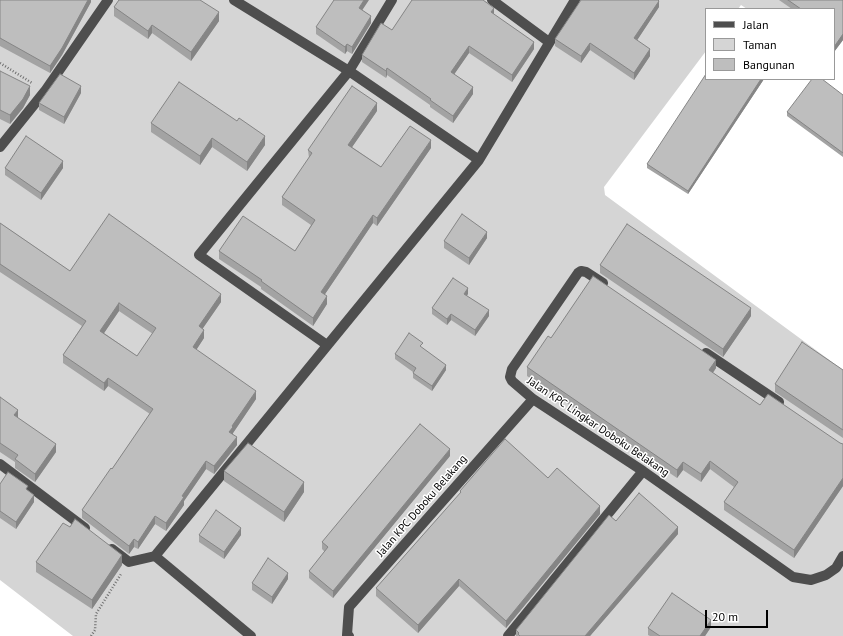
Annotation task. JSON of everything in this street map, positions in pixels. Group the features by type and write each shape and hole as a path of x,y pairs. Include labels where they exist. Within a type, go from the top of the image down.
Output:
{"street":[{"path":"0,147 44,91 108,0"},
{"path":"234,0 349,71 479,160"},
{"path":"327,345 199,255 349,71 392,0"},
{"path":"492,0 549,42"},
{"path":"104,543 129,562 154,556 479,160 575,0"},
{"name":"Jalan KPC Lingkar Doboku Belakang","path":"613,289 586,272 581,271 578,273 512,369 510,377 512,381 532,398 643,471 793,577 811,580 826,575 836,568 843,556"},
{"path":"698,348 784,406"},
{"name":"Jalan KPC Doboku Belakang","path":"349,636 347,635 349,607 532,398"},
{"path":"0,464 92,534"},
{"path":"508,636 643,471"},
{"path":"154,556 250,636"}],"path":[{"path":"0,63 44,91"},
{"path":"91,636 95,630 96,614 129,562"}],"green space":[{"path":"0,0 808,0 803,8 746,8 741,5 739,8 705,8 705,52 604,187 605,195 843,370 843,636 73,636 0,580"}],"building":[{"path":"0,0 88,0 62,48 50,66 0,38"},
{"path":"119,0 200,0 219,12 191,52 152,25 148,31 114,7"},
{"path":"334,0 364,0 359,8 371,16 352,47 347,44 345,47 316,27"},
{"path":"412,0 483,0 494,8 491,12 534,42 512,75 469,46 451,72 473,87 453,116 387,68 386,71 362,55 381,23 392,30"},
{"path":"581,0 659,1 634,38 650,49 634,73 590,43 581,56 555,39"},
{"path":"788,0 843,0 843,34 835,46 835,8 800,8"},
{"path":"0,71 30,86 23,99 10,115 0,110"},
{"path":"60,74 81,86 64,117 39,103"},
{"path":"705,76 705,80 760,80 688,191 647,164"},
{"path":"811,80 823,80 843,95 843,153 787,112"},
{"path":"179,82 237,121 239,118 265,136 247,162 212,138 200,156 151,123"},
{"path":"352,86 377,103 348,145 381,167 410,126 431,140 377,218 373,215 321,292 327,296 313,318 261,281 262,280 219,251 243,216 295,251 315,220 282,197 312,153 308,150"},
{"path":"26,136 63,161 41,193 5,168"},
{"path":"109,214 221,294 199,326 204,330 193,347 256,391 229,432 237,437 214,466 206,461 166,523 155,516 138,542 134,539 129,546 82,510 153,409 108,378 104,383 63,355 86,321 0,264 0,223 70,271","holes":["119,303 156,328 137,356 100,331"]},
{"path":"462,214 487,232 469,258 444,241"},
{"path":"627,224 751,308 723,349 600,265"},
{"path":"593,276 716,360 709,370 760,405 768,394 843,444 843,478 794,550 724,502 738,482 710,461 701,474 683,462 677,470 527,367 548,336 551,338"},
{"path":"453,278 468,288 464,294 489,310 475,330 451,314 447,319 432,308"},
{"path":"409,333 423,343 420,346 446,365 432,386 413,373 416,368 395,354"},
{"path":"802,342 843,370 843,430 775,384"},
{"path":"0,397 18,410 14,415 56,444 35,474 15,459 18,455 0,443"},
{"path":"420,424 450,449 333,591 309,571 328,547 322,542"},
{"path":"505,439 548,478 557,468 600,506 506,621 459,579 418,625 376,588 461,492 460,491"},
{"path":"248,443 304,482 284,512 224,471"},
{"path":"8,472 28,486 26,489 34,495 16,522 0,511 0,484"},
{"path":"639,493 678,527 585,636 520,636 516,630 609,515 616,521"},
{"path":"216,510 241,528 224,552 199,535"},
{"path":"75,519 122,555 92,600 36,562 63,523 70,527"},
{"path":"268,558 288,573 272,597 252,583"},
{"path":"672,593 711,620 700,636 660,636 648,628"}]}
